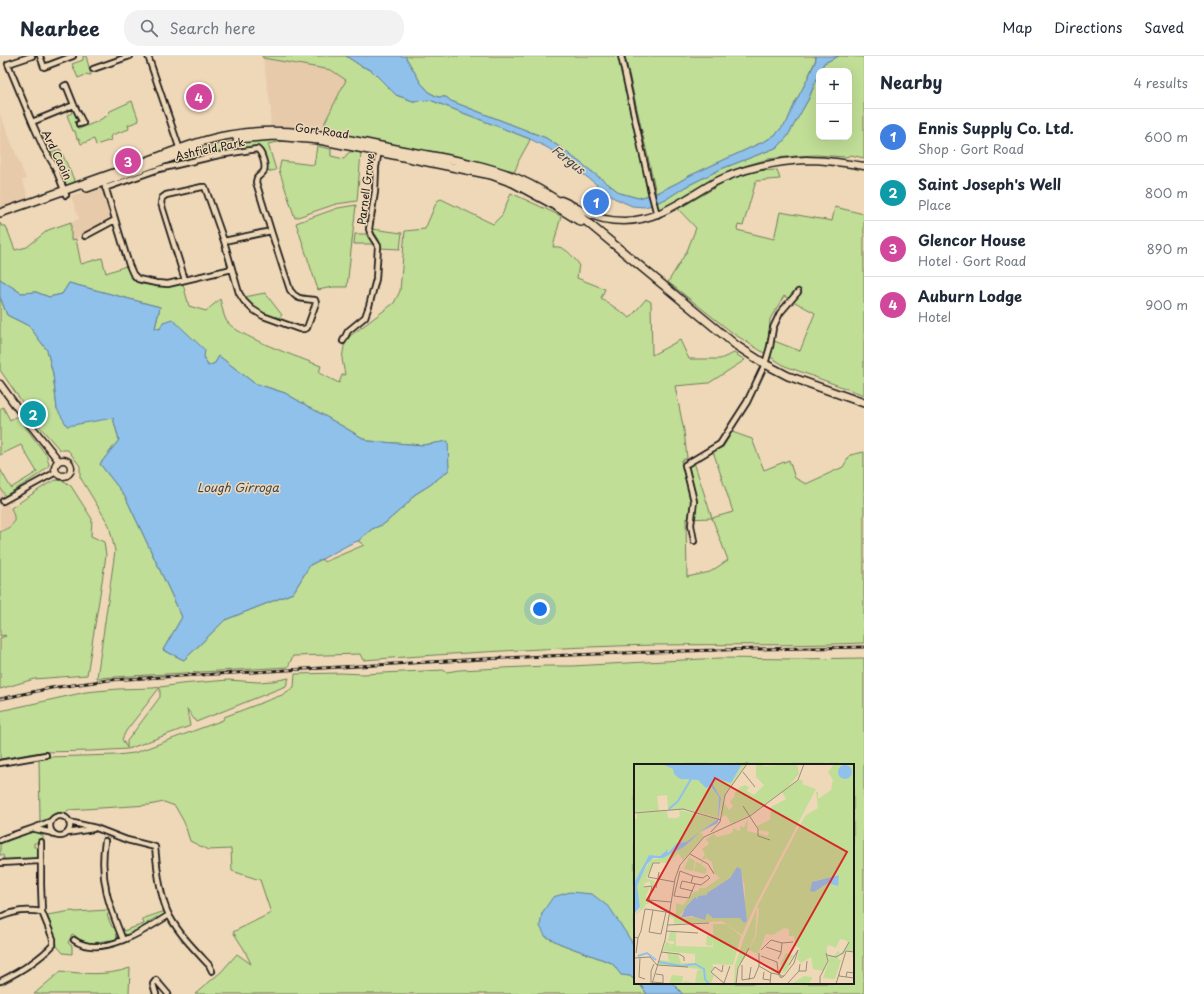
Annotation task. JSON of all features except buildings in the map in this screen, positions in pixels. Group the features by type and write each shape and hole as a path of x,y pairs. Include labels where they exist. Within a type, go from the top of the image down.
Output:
{"main road":[{"name":"Gort Road","path":"0,216 65,193 103,182 181,151 230,135 259,131 289,132 327,136 491,176 513,183 552,204 583,218 737,346 765,364 788,376 864,403"},
{"name":"Gort Road","path":"181,151 232,139 274,136 319,140 379,149"},
{"path":"379,149 457,161 491,169 514,177 557,199 583,218"}],"street":[{"name":"Ard Caoin","path":"32,56 8,64 43,147 55,166 65,193"},
{"path":"40,56 44,67"},
{"path":"93,69 130,56"},
{"path":"148,56 181,151"},
{"path":"621,56 657,215"},
{"path":"38,69 75,57"},
{"path":"64,86 66,85 83,123 79,124"},
{"name":"Ard Caoin","path":"32,122 74,105"},
{"name":"Ashfield Park","path":"103,182 219,155 257,149 261,152 264,167 256,182 271,231"},
{"name":"Parnell Grove","path":"343,341 348,332 364,317 369,306 376,279 378,246 369,229 375,192 376,167 379,149"},
{"path":"583,218 602,218 623,222 642,220 657,215 679,204 716,182 745,170 774,164 806,160 836,161 864,166"},
{"path":"103,182 129,265 133,274 138,279 168,284 232,269"},
{"path":"185,280 161,203 162,198 166,195 202,186 205,187 224,241 239,292 244,301 252,309 263,316 299,329 307,328 316,303 315,300 298,298 294,296 290,290 271,231 224,241"},
{"path":"85,236 115,220"},
{"path":"694,541 691,525 694,501 685,465 720,444 747,402 765,364 773,328 780,313 798,292"},
{"path":"0,384 59,461"},
{"path":"64,460 69,462 71,470 68,474 64,476 56,472 55,465 59,461 64,460"},
{"path":"3,501 56,472"},
{"path":"0,764 46,755"},
{"path":"0,840 22,831 35,829 59,816 65,817 69,822 70,828 67,833"},
{"path":"51,821 50,827 53,833"},
{"path":"69,822 96,828 127,840 155,846 158,872 169,915 184,937 209,965 212,971"},
{"path":"35,829 62,836 67,833 96,828"},
{"path":"105,841 105,889 109,905 122,940"},
{"path":"1,981 11,976 46,952 53,945 53,939 42,912 39,844"},
{"path":"0,856 0,863 40,861"},
{"path":"0,917 14,912 29,910 42,912"},
{"path":"74,940 80,945 97,947 114,943 146,930 169,915"},
{"path":"156,994 153,984 156,980 168,994"}],"shaded area":[{"path":"263,58 331,70 346,80 325,122 325,132 270,126 271,110"},
{"path":"0,114 26,179 22,180 30,201 0,211"},
{"path":"101,186 111,220 71,241 71,222 79,219 71,196"},
{"path":"0,488 18,523 0,533"}],"green space":[{"path":"83,56 86,56 91,75 88,74 78,78 72,64 83,60"},
{"path":"262,56 346,56 361,66 371,70 396,95 413,101 430,100 530,139 515,171 325,132 325,122 346,80 331,70 263,58"},
{"path":"405,56 619,56 650,195 638,198 620,193 546,138 451,101 446,97 438,97 430,93 421,83"},
{"path":"625,56 815,56 816,59 787,122 776,134 767,140 656,193"},
{"path":"839,56 864,57 864,158 851,155 846,157 817,155 768,159 741,167 714,178 663,209 658,208 656,203 668,198 685,187 721,169 778,147 787,137 808,100 816,81 816,140 852,140 852,68 822,68 824,63"},
{"path":"132,101 139,121 128,125 129,129 112,135 110,137 111,140 96,145 94,139 81,144 79,139 77,139 75,131 73,131 67,115 72,113 71,110 73,110 77,120 75,122 79,129 96,122 110,114 108,112"},
{"path":"275,138 296,140 296,142 284,141 268,144 276,170 266,172 265,155 259,147 256,147 216,153 166,165 109,184 107,183 176,157 211,146 247,139"},
{"path":"317,146 331,149 331,156 344,159 347,154 351,152 361,153 357,201 336,204 295,218 279,170 281,161 314,165"},
{"path":"60,149 76,184 68,185 65,183 51,153"},
{"path":"777,170 780,179 756,181 743,226 738,225 737,230 774,239 780,212 832,221 835,207 864,214 864,395 785,366 734,334 668,282 687,251 696,228 678,209 735,176 755,171","holes":["784,296 815,313 800,351 769,339 770,319"]},
{"path":"511,193 561,216 553,247 565,249 579,264 577,278 605,289 601,298 630,318 646,299 651,302 652,355 680,340 689,359 720,359 734,353 745,360 709,383 675,386 684,431 687,458 681,461 684,473 688,466 694,462 712,518 733,512 713,451 723,447 732,432 752,439 764,470 789,460 795,478 806,484 843,467 850,455 864,452 864,643 619,646 363,660 360,654 293,656 288,667 97,678 115,551 109,525 80,477 80,466 68,450 60,450 32,418 36,410 30,406 24,405 0,370 0,297 7,315 29,326 47,350 53,374 57,409 113,418 119,440 100,464 125,496 182,617 163,650 184,660 225,620 293,593 310,565 322,559 324,562 364,545 358,541 372,529 384,524 407,504 414,495 449,470 447,442 423,445 368,441 285,393 254,383 219,356 215,363 208,366 204,357 160,329 155,328 160,307 69,283 62,294 49,297 36,292 21,293 0,279 0,223 2,226 6,226 15,250 27,247 48,230 71,222 71,240 76,239 81,264 102,258 106,273 126,266 134,281 142,284 165,287 183,284 189,306 206,311 220,299 225,318 231,326 241,333 269,346 321,366 319,373 339,383 342,375 345,375 342,359 344,346 350,336 394,303 400,291 405,231 425,229 437,201 441,199 493,224 502,215","holes":["712,518 728,560 710,572 687,577 686,519"]},
{"path":"356,205 347,287 333,287 318,290 296,223 338,208"},
{"path":"372,229 402,233 400,249 380,248 379,240"},
{"path":"355,234 367,234 374,244 354,244"},
{"path":"265,293 282,315 277,319 254,308 244,297"},
{"path":"3,407 10,420 17,416 47,456 49,465 35,477 5,496 0,487 0,469 11,488 37,472 21,445 0,455 0,409"},
{"path":"56,480 64,481 71,486 92,519 91,536 104,542 106,555 87,675 34,679 0,689 0,638 6,636 0,636 0,532 11,526 14,521 11,508"},
{"path":"720,658 864,658 864,994 683,994 673,984 854,984 854,764 634,764 634,947 545,936 561,944 612,963 621,974 630,976 634,979 634,984 640,984 647,994 195,994 221,972 237,954 251,964 244,949 233,932 271,913 260,880 232,871 231,849 208,850 190,841 184,822 175,806 164,802 149,805 68,810 66,814 55,814 46,822 40,821 39,760 46,757 117,755 134,753 223,720 224,717 282,695 294,687 295,674 363,674 443,670 447,672 459,670"},
{"path":"289,678 286,686 196,722 187,709 190,726 128,749 41,752 0,759 0,711 86,692 153,688 160,687 181,684 228,680 258,682","holes":["160,687 160,697 127,741 127,748 122,739 126,731"]},
{"path":"27,833 43,833 43,838 37,843 34,843 34,847 39,850 39,856 37,859 7,860 4,859 3,855 0,855 0,844 9,839"},
{"path":"107,910 110,912 107,915 112,927 116,928 116,939 112,941 97,942 95,944 83,943 72,934 68,943 72,946 72,954 63,953 57,946 56,938 47,915 72,911"},
{"path":"165,911 164,916 160,919 157,917 147,923 147,926 130,935 124,934 123,931 144,924 142,919"},
{"path":"130,968 129,994 34,994 61,971 104,973 121,971"}],"water":[{"name":"Fergus","path":"346,56 405,56 421,83 430,93 438,97 446,97 451,101 546,138 620,193 638,198 650,195 653,205 644,207 632,206 614,198 561,157 548,148 530,139 430,100 413,101 396,95 371,70 361,66"},
{"path":"815,56 839,56 824,63 822,68 816,68 816,81 808,100 787,137 778,147 721,169 656,203 653,195 689,176 767,140 776,134 787,122 816,60"},
{"name":"Lough Girroga","path":"0,279 21,293 36,292 49,297 62,294 69,283 160,307 155,328 160,329 163,322 172,319 205,350 204,357 208,366 215,363 219,356 254,383 285,393 368,441 423,445 448,441 449,470 414,495 407,504 384,524 372,529 358,541 310,565 293,593 225,620 184,660 163,650 182,617 125,496 100,464 119,440 113,418 67,426 57,409 53,374 47,350 29,326 7,315 0,297"},
{"path":"570,892 592,894 610,908 634,945 634,979 630,976 621,975 612,963 561,944 545,936 540,926 542,913 553,897"},
{"path":"640,984 673,984 683,994 647,994"}],"railway":[{"path":"0,699 51,688 109,680 565,655 864,647"}],"place":[{"name":"Auburn Lodge","path":"199,97"},
{"name":"Glencor House","path":"128,161"},
{"name":"Ennis Supply Co. Ltd.","path":"596,202"},
{"name":"Saint Joseph's Well","path":"33,414"}]}
